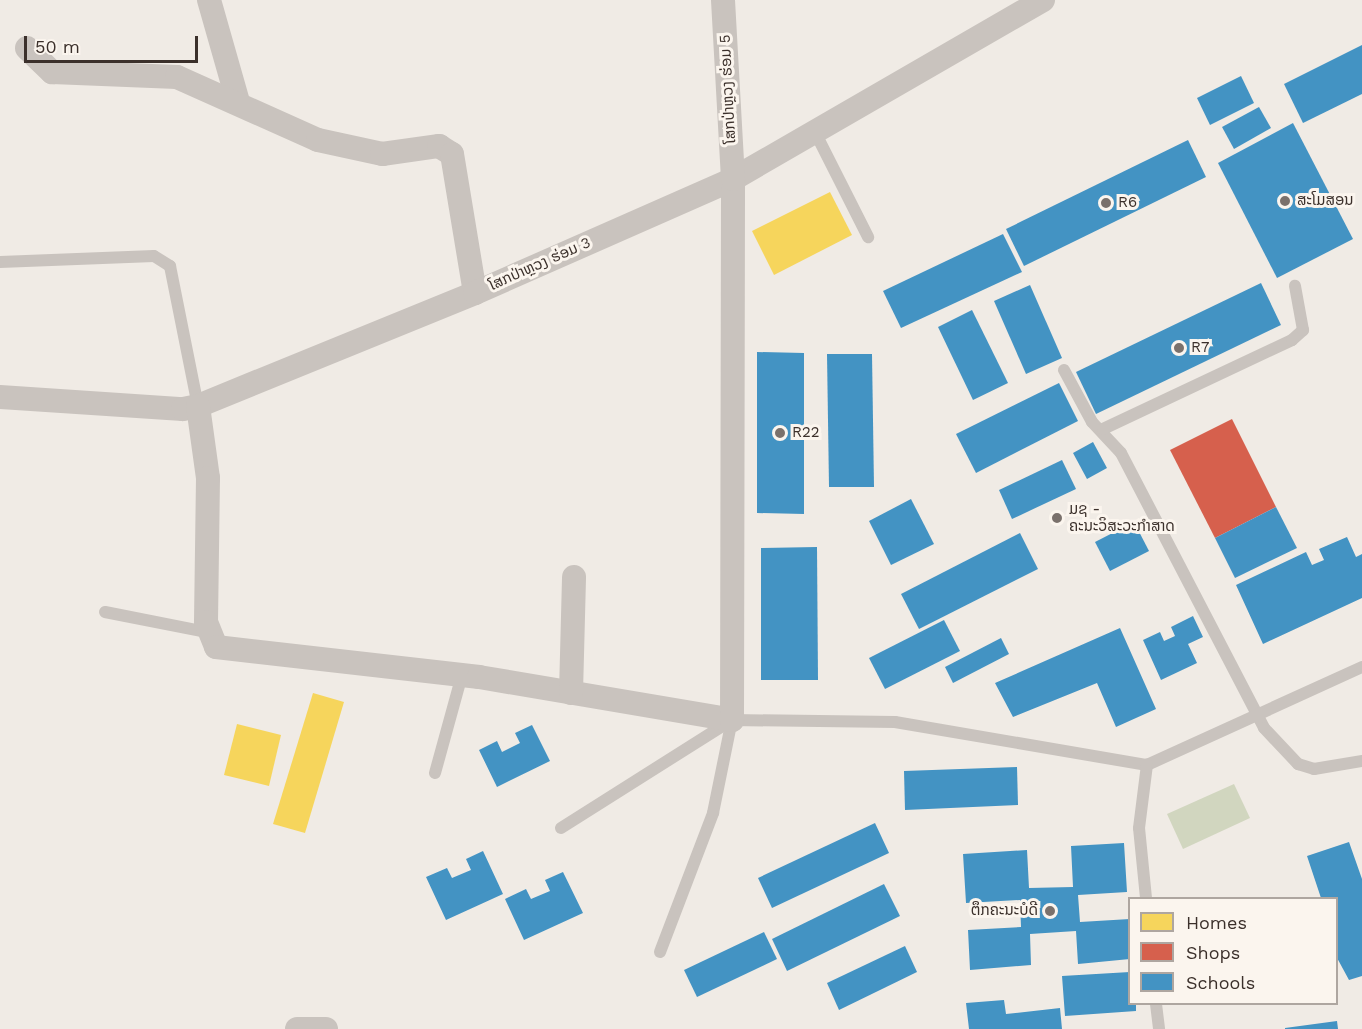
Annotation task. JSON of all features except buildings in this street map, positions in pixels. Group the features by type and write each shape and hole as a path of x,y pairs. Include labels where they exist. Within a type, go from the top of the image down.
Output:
{"street":[{"path":"209,0 238,102"},
{"name":"ໂສກປ່າຫຼວງ ຮ່ອມ 5","path":"723,0 733,179 732,720"},
{"name":"ໂສກປ່າຫຼວງ ຮ່ອມ 3","path":"0,397 198,406 475,293 733,179 1043,0"},
{"path":"27,48 52,72 177,77 238,102 318,140 382,154 439,146 452,154 475,293"},
{"path":"198,406 208,478 207,632 216,647 462,675 732,720"},
{"path":"571,693 574,577"},
{"path":"297,1029 326,1029"}],"lane":[{"path":"815,132 868,237"},
{"path":"0,262 154,256 170,266 198,406"},
{"path":"1103,429 1292,340 1303,330 1295,286"},
{"path":"1064,370 1092,422 1103,429 1121,453 1258,716 1298,764 1314,769 1362,761"},
{"path":"105,612 207,632"},
{"path":"561,828 732,720 895,722 1147,765 1362,667"},
{"path":"435,772 462,675"},
{"path":"660,952 713,813 732,720"},
{"path":"1146,897 1139,828 1147,765"},
{"path":"1156,1005 1159,1029"}],"green space":[{"path":"1234,784 1250,818 1183,849 1167,814"}],"place":[{"name":"ສະໂມສອນ","path":"1285,201"},
{"name":"R6","path":"1106,203"},
{"name":"R7","path":"1179,348"},
{"name":"R22","path":"780,433"},
{"name":"ມຊ - ຄະນະວິສະວະກຳສາດ","path":"1057,518"},
{"name":"ຕຶກຄະນະບໍດີ","path":"1050,911"}]}
